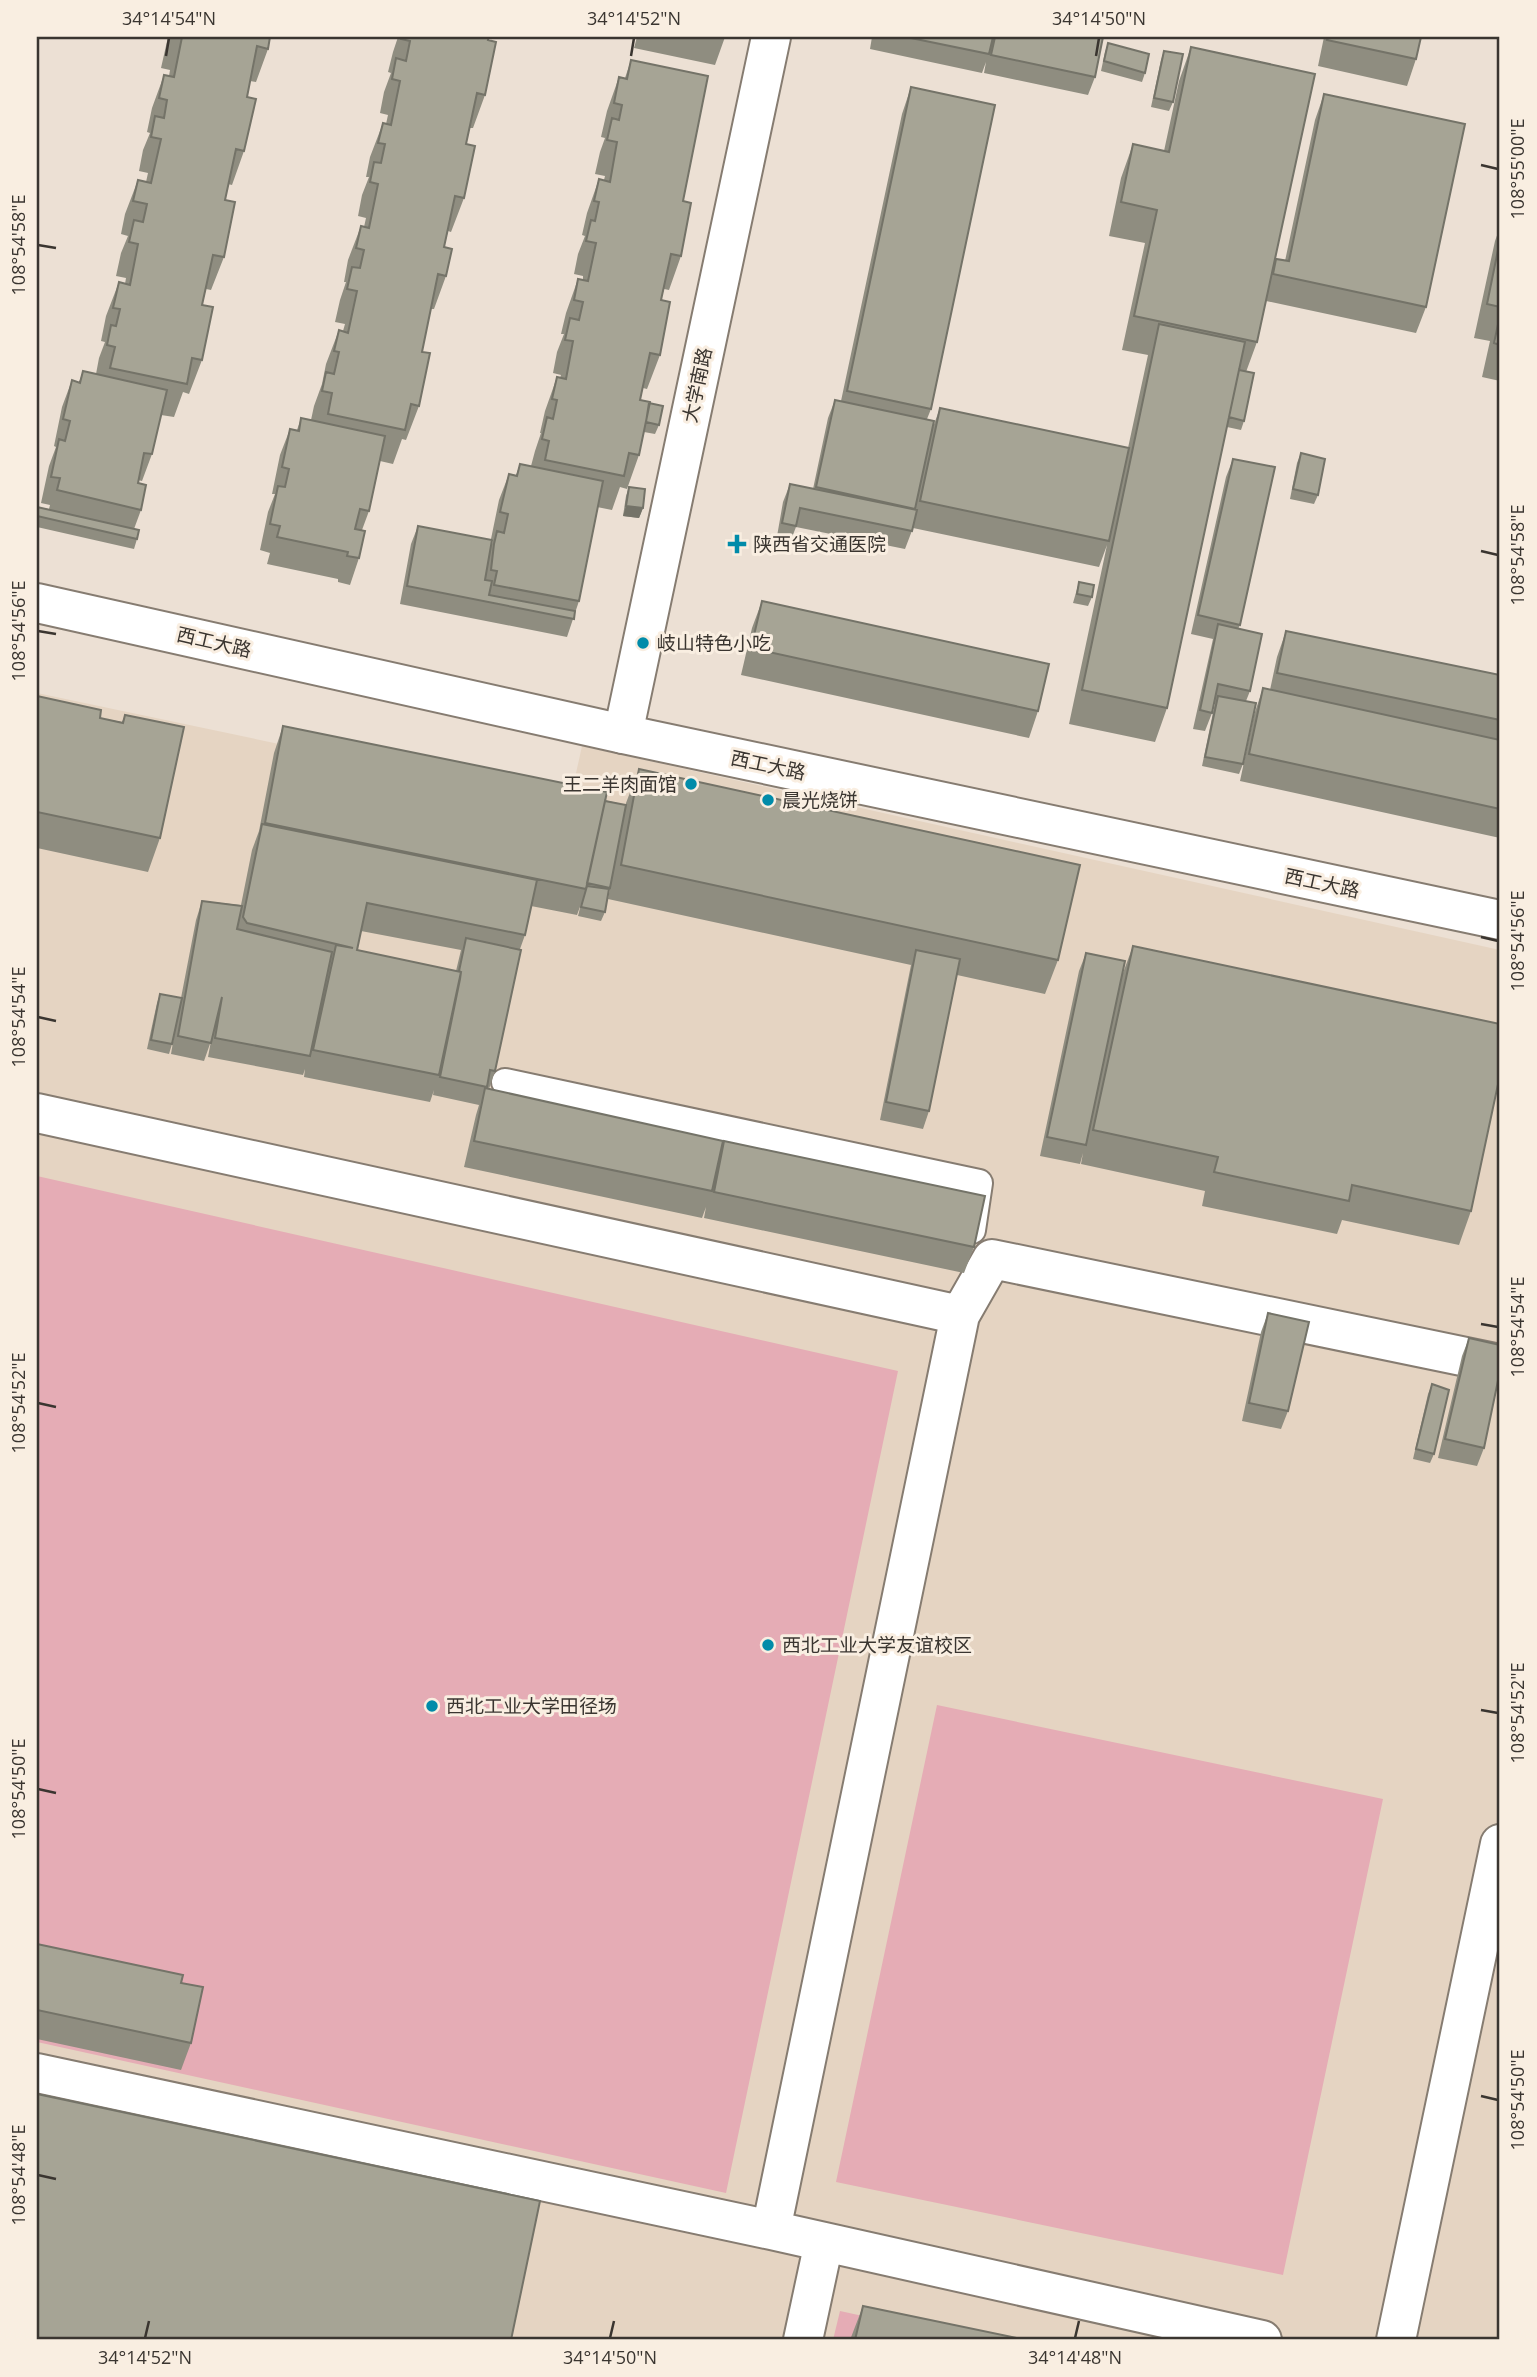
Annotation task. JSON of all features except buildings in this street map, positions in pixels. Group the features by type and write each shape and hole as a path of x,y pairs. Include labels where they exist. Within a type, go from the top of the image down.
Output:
{"street":[{"name":"大学南路","path":"623,734 771,37"},
{"name":"西工大路","path":"37,603 623,734 1500,920"},
{"path":"37,1113 960,1315"},
{"path":"771,2230 960,1315 992,1259 1500,1364"},
{"path":"1396,2340 1500,1844"},
{"path":"37,2073 771,2230 1262,2340"},
{"path":"803,2340 824,2242"}],"lane":[{"path":"505,1082 979,1183 960,1315"}],"shaded area":[{"name":"西北工业大学友谊校区","path":"37,693 569,805 582,746 1500,950 1500,2340 37,2340"},
{"name":"西北工业大学田径场","path":"37,1176 898,1371 726,2193 37,2042"},
{"path":"937,1705 1383,1799 1283,2275 836,2182"},
{"path":"840,2311 973,2340 833,2340"}],"place":[{"name":"陕西省交通医院","path":"737,544"},
{"name":"岐山特色小吃","path":"643,643"},
{"name":"王二羊肉面馆","path":"691,784"},
{"name":"晨光烧饼","path":"768,800"},
{"name":"西北工业大学友谊校区","path":"768,1645"},
{"name":"西北工业大学田径场","path":"432,1706"}]}
